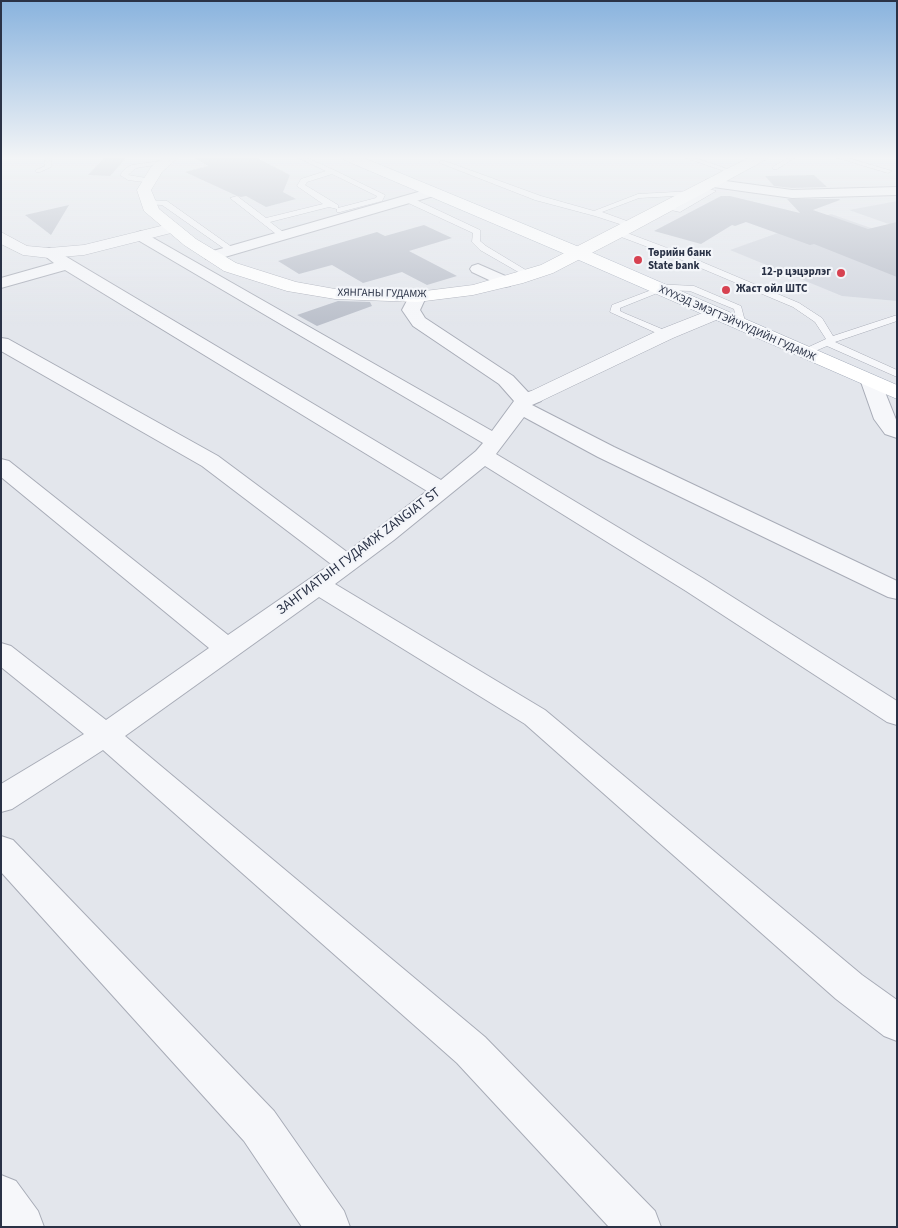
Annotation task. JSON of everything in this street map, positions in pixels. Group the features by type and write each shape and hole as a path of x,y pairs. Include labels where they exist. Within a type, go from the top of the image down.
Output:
{"main road":[{"name":"ХЯНГАНЫ ГУДАМЖ","path":"155,213 230,268 293,287 335,294 419,294 465,291 530,275 626,230 656,213"},
{"name":"ХҮҮХЭД ЭМЭГТЭЙЧҮҮДИЙН ГУДАМЖ","path":"483,213 897,393"}],"street":[{"path":"212,256 283,235 345,213"},
{"path":"1,237 23,250 49,253 84,250 173,228"},
{"path":"140,236 489,449 897,715"},
{"path":"49,253 442,490"},
{"path":"1,283 67,264"},
{"path":"478,269 504,282"},
{"path":"419,294 411,310 419,322 474,356 506,380 526,402 606,452 897,591"},
{"name":"ЗАНГИАТЫН ГУДАМЖ ZANGIAT ST","path":"1,800 105,734 347,564 442,490 489,449 526,402 666,334 715,314"},
{"path":"1,343 210,461 347,564"},
{"path":"872,382 884,419 892,430 897,432"},
{"path":"1,466 227,649"},
{"path":"318,585 535,718 848,987 897,1023"},
{"path":"1,652 105,734 471,1050 639,1227"},
{"path":"1,849 259,1126 328,1227"},
{"path":"1,1196 22,1227"}],"lane":[{"path":"179,213 232,250"},
{"path":"254,213 283,235"},
{"path":"264,221 295,213"},
{"path":"437,213 477,232 476,242 483,248 530,275"},
{"path":"598,214 680,256 796,305 819,320 828,341 897,374"},
{"path":"666,334 621,316 615,312 615,307 658,288 692,288 738,308 742,325"},
{"path":"803,353 828,341 897,318"},
{"path":"872,382 897,374"}],"shaded area":[{"path":"858,213 897,213 897,227"},
{"name":"12-р цэцэрлэг","path":"831,214 897,237 897,301 842,296 730,250"}],"building":[{"path":"32,213 64,213 51,235 25,215"},
{"path":"688,213 823,213 868,229 897,222 897,277 814,244 810,245 746,222 735,226 732,225 701,244 654,231"},
{"path":"424,225 452,238 409,251 457,276 427,285 402,272 363,283 332,265 299,274 278,261 377,232 385,236"},
{"path":"338,301 370,302 372,306 317,326 297,315"}],"place":[{"name":"Төрийн банк State bank","path":"638,260"},
{"name":"12-р цэцэрлэг","path":"841,273"},
{"name":"Жаст ойл ШТС","path":"726,290"}]}
